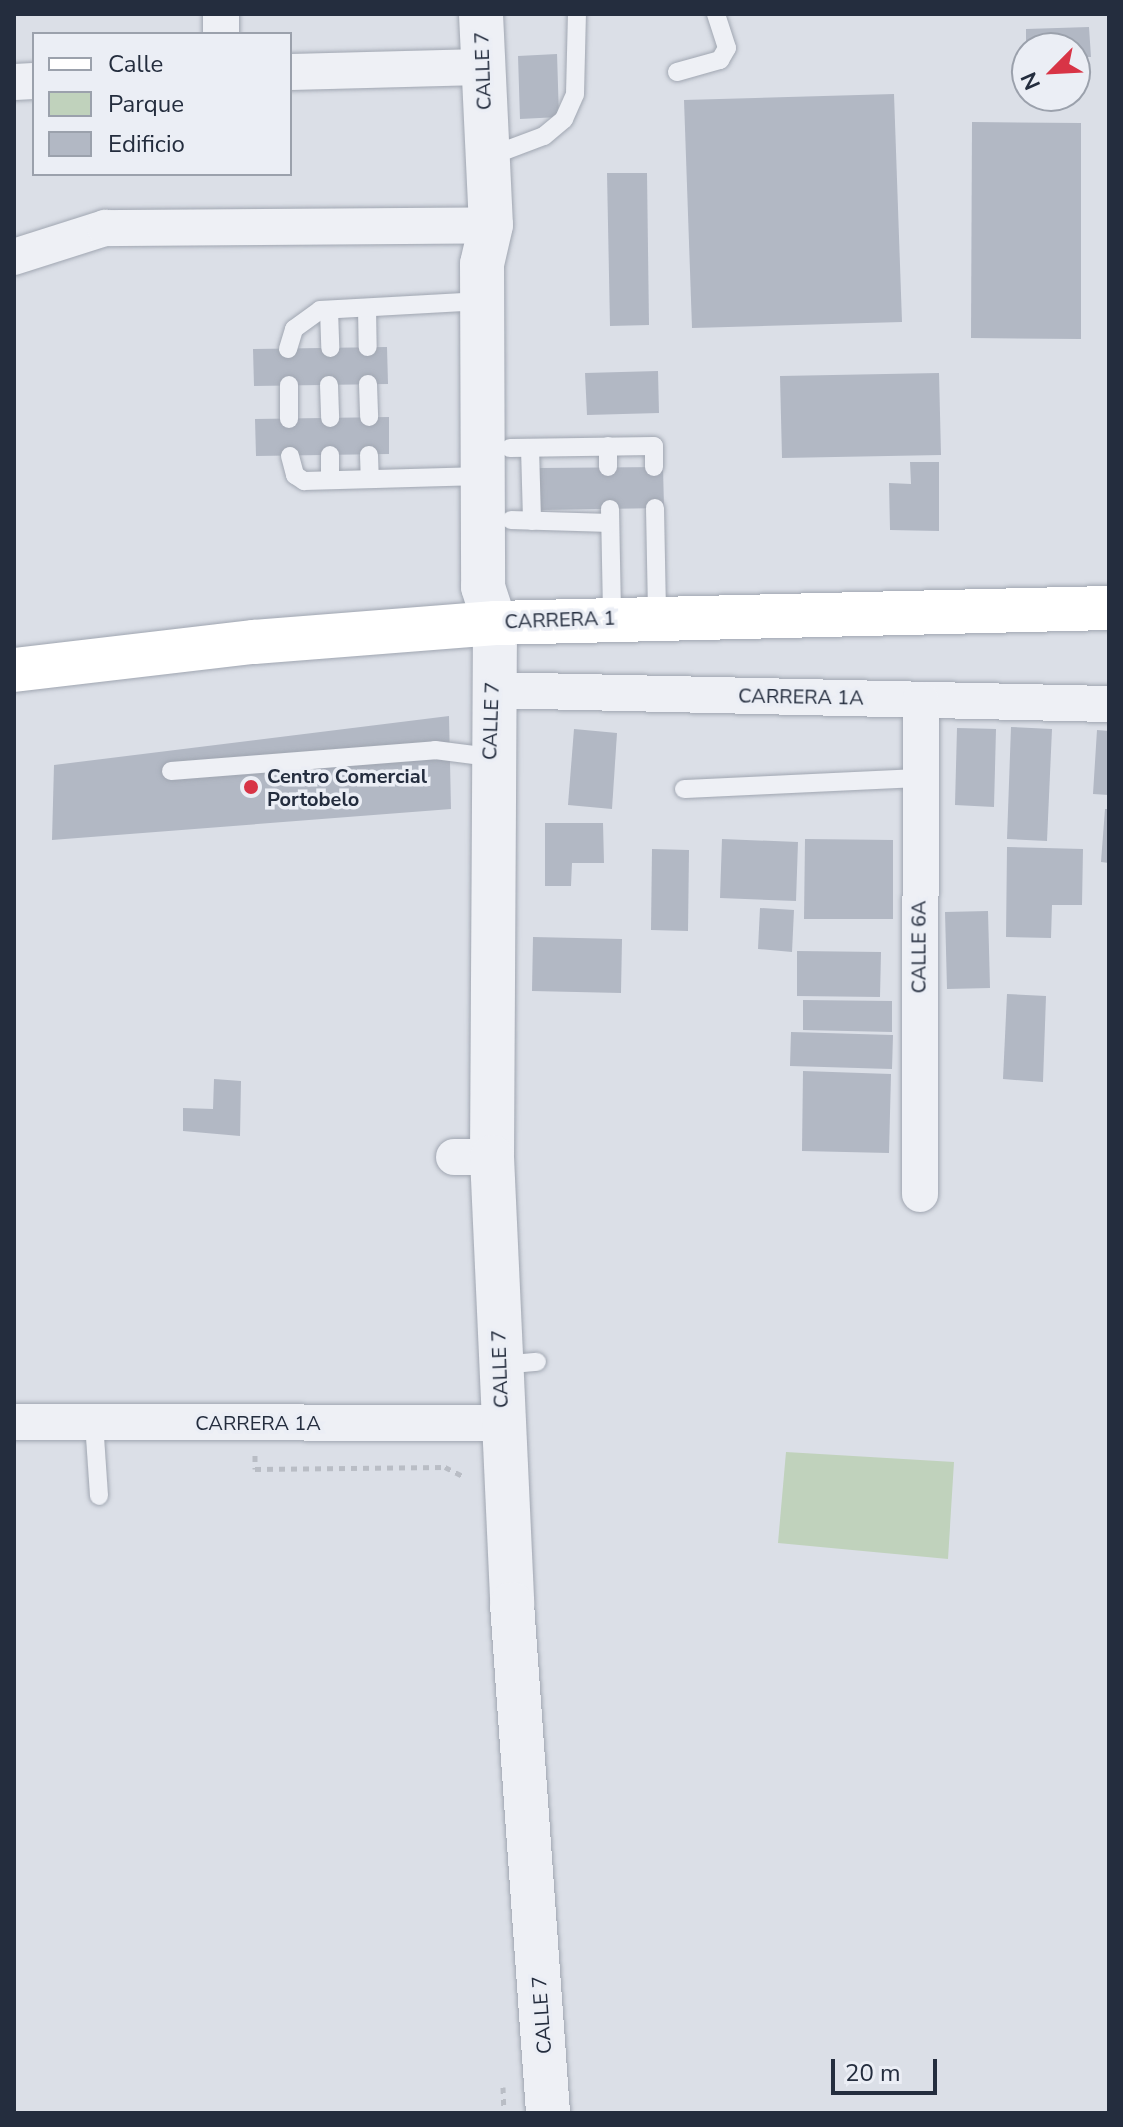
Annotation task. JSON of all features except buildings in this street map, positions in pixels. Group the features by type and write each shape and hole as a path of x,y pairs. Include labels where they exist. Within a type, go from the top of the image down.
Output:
{"main road":[{"name":"CARRERA 1","path":"14,670 254,642 495,623 1109,608"}],"street":[{"name":"CALLE 7","path":"481,14 491,225 482,301 507,457 522,520 511,587 495,623"},
{"path":"292,72 482,67"},
{"name":"CALLE 7","path":"491,225 510,262 507,457 483,587 495,623 473,1157 519,1364 501,1423 542,1891 548,2113"},
{"path":"14,257 105,228 491,225"},
{"name":"CARRERA 1A","path":"492,690 1109,704"},
{"name":"CALLE 6A","path":"921,700 926,1196"},
{"name":"CARRERA 1A","path":"14,1422 501,1423"}],"lane":[{"path":"487,158 544,136 564,119 575,94 577,14"},
{"path":"677,72 720,60 727,48 716,14"},
{"path":"288,349 304,318 329,310 482,301"},
{"path":"367,308 368,347"},
{"path":"329,310 330,348"},
{"path":"368,384 369,417"},
{"path":"289,385 289,419"},
{"path":"329,385 330,418"},
{"path":"608,446 608,467"},
{"path":"290,456 295,475 304,481 370,479 507,457 608,446 654,446 654,467"},
{"path":"330,455 330,480"},
{"path":"369,455 370,479"},
{"path":"655,508 657,617"},
{"path":"522,520 610,516 612,618"},
{"path":"171,771 435,750 490,757"},
{"path":"684,789 920,778"},
{"path":"94,1422 99,1496"}],"path":[{"path":"256,1422 255,1469 445,1467 469,1484"},
{"path":"503,2081 504,2113"}],"green space":[{"path":"786,1452 954,1462 948,1559 778,1543"}],"place":[{"name":"Centro Comercial Portobelo","path":"251,787"}]}
